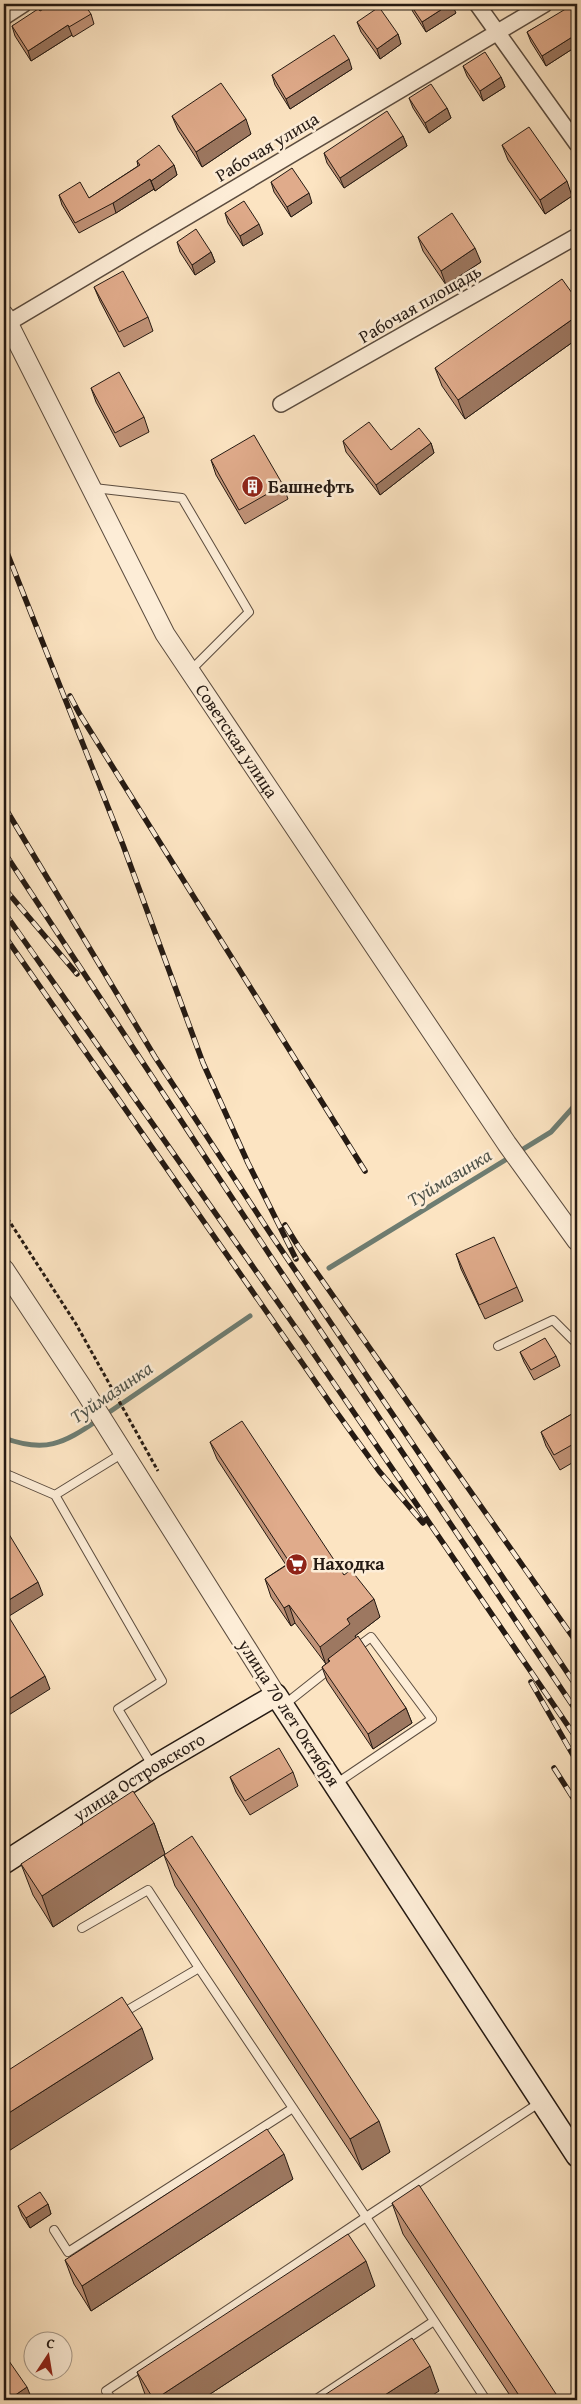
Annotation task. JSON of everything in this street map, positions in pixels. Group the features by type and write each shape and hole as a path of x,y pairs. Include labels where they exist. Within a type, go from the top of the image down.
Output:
{"main road":[{"name":"улица Островского","path":"4,1863 153,1767 280,1700"},
{"name":"улица 70 лет Октября","path":"280,1700 577,2156"}],"street":[{"path":"4,17 24,4"},
{"path":"476,4 577,144"},
{"name":"Рабочая улица","path":"6,319 545,4"},
{"name":"Рабочая площадь","path":"281,404 577,236"},
{"name":"Советская улица","path":"6,319 165,634 507,1144 577,1241"},
{"name":"улица 70 лет Октября","path":"4,1269 84,1390 280,1700"}],"lane":[{"path":"91,488 182,498 249,612 190,671"},
{"path":"498,1346 553,1320 577,1344"},
{"path":"55,1495 123,1453"},
{"path":"4,1473 55,1495 162,1681 118,1709 153,1767"},
{"path":"335,1784 432,1719 371,1637 349,1654"},
{"path":"280,1700 342,1660"},
{"path":"82,1928 148,1890 486,2400"},
{"path":"114,2018 199,1968"},
{"path":"112,2400 106,2391 541,2101"},
{"path":"54,2230 68,2252 293,2108"},
{"path":"315,2400 434,2321"}],"path":[{"path":"4,1213 76,1324 161,1476"}],"building":[{"path":"52,4 84,4 91,14 69,27 68,25 28,51 12,26 38,9 40,11"},
{"path":"410,4 450,4 422,22"},
{"path":"577,4 577,34 542,56 527,32"},
{"path":"379,7 398,34 377,49 357,22"},
{"path":"334,35 349,59 286,99 272,75"},
{"path":"485,52 501,77 480,91 463,66"},
{"path":"221,83 246,119 196,152 172,116"},
{"path":"431,84 447,108 425,123 409,98"},
{"path":"387,111 403,136 340,178 324,153"},
{"path":"529,127 567,181 540,200 502,145"},
{"path":"159,145 174,165 151,181 150,179 113,203 75,223 59,195 80,182 89,198 140,165 137,161"},
{"path":"292,168 309,193 287,207 271,182"},
{"path":"244,201 259,224 240,236 225,213"},
{"path":"452,213 475,248 441,271 418,237"},
{"path":"196,229 211,252 192,265 177,242"},
{"path":"123,271 148,317 119,332 94,287"},
{"path":"562,279 577,300 577,316 458,400 435,368"},
{"path":"119,372 144,417 115,433 91,388"},
{"path":"369,422 391,450 419,428 431,443 376,485 343,441"},
{"name":"Башнефть","path":"254,435 283,485 239,510 211,460"},
{"path":"494,1237 517,1287 479,1305 456,1254"},
{"path":"545,1338 556,1356 531,1370 520,1352"},
{"path":"577,1411 577,1442 554,1455 541,1432"},
{"path":"242,1421 344,1575 351,1570 374,1599 347,1619 350,1624 320,1647 289,1605 284,1608 265,1579 290,1563 210,1442"},
{"path":"4,1526 38,1582 4,1603"},
{"path":"4,1609 45,1676 4,1702"},
{"path":"358,1636 406,1708 368,1734 322,1667 330,1661 328,1659"},
{"path":"279,1748 293,1772 245,1801 230,1777"},
{"path":"133,1791 154,1823 42,1896 21,1864"},
{"path":"192,1836 379,2121 350,2139 164,1855"},
{"path":"122,1997 142,2028 4,2116 4,2073"},
{"path":"267,2129 284,2154 82,2286 65,2260"},
{"path":"419,2185 560,2400 522,2400 392,2203"},
{"path":"40,2192 48,2204 26,2218 18,2206"},
{"path":"348,2234 366,2261 154,2400 137,2372"},
{"path":"412,2338 430,2366 377,2400 317,2400"},
{"path":"9,2361 27,2387 8,2400 4,2400 4,2364"}],"waterway":[{"name":"Туймазинка","path":"329,1268 551,1132 577,1103"},
{"name":"Туймазинка","path":"105,1415 250,1316"},
{"name":"Туймазинка","path":"4,1438 31,1445 53,1444 74,1435 98,1420"}],"railway":[{"path":"4,545 123,845 203,1063 248,1163 296,1259"},
{"path":"70,696 365,1171"},
{"path":"4,806 155,1057 270,1233 577,1687"},
{"path":"4,852 277,1266 577,1712"},
{"path":"4,888 77,974"},
{"path":"4,912 305,1341 577,1739"},
{"path":"4,935 335,1410 379,1471 423,1523"},
{"path":"285,1225 577,1643"},
{"path":"531,1682 577,1762"},
{"path":"554,1768 577,1804"}],"place":[{"name":"Башнефть","path":"252,487"},
{"name":"Находка","path":"297,1564"}]}
